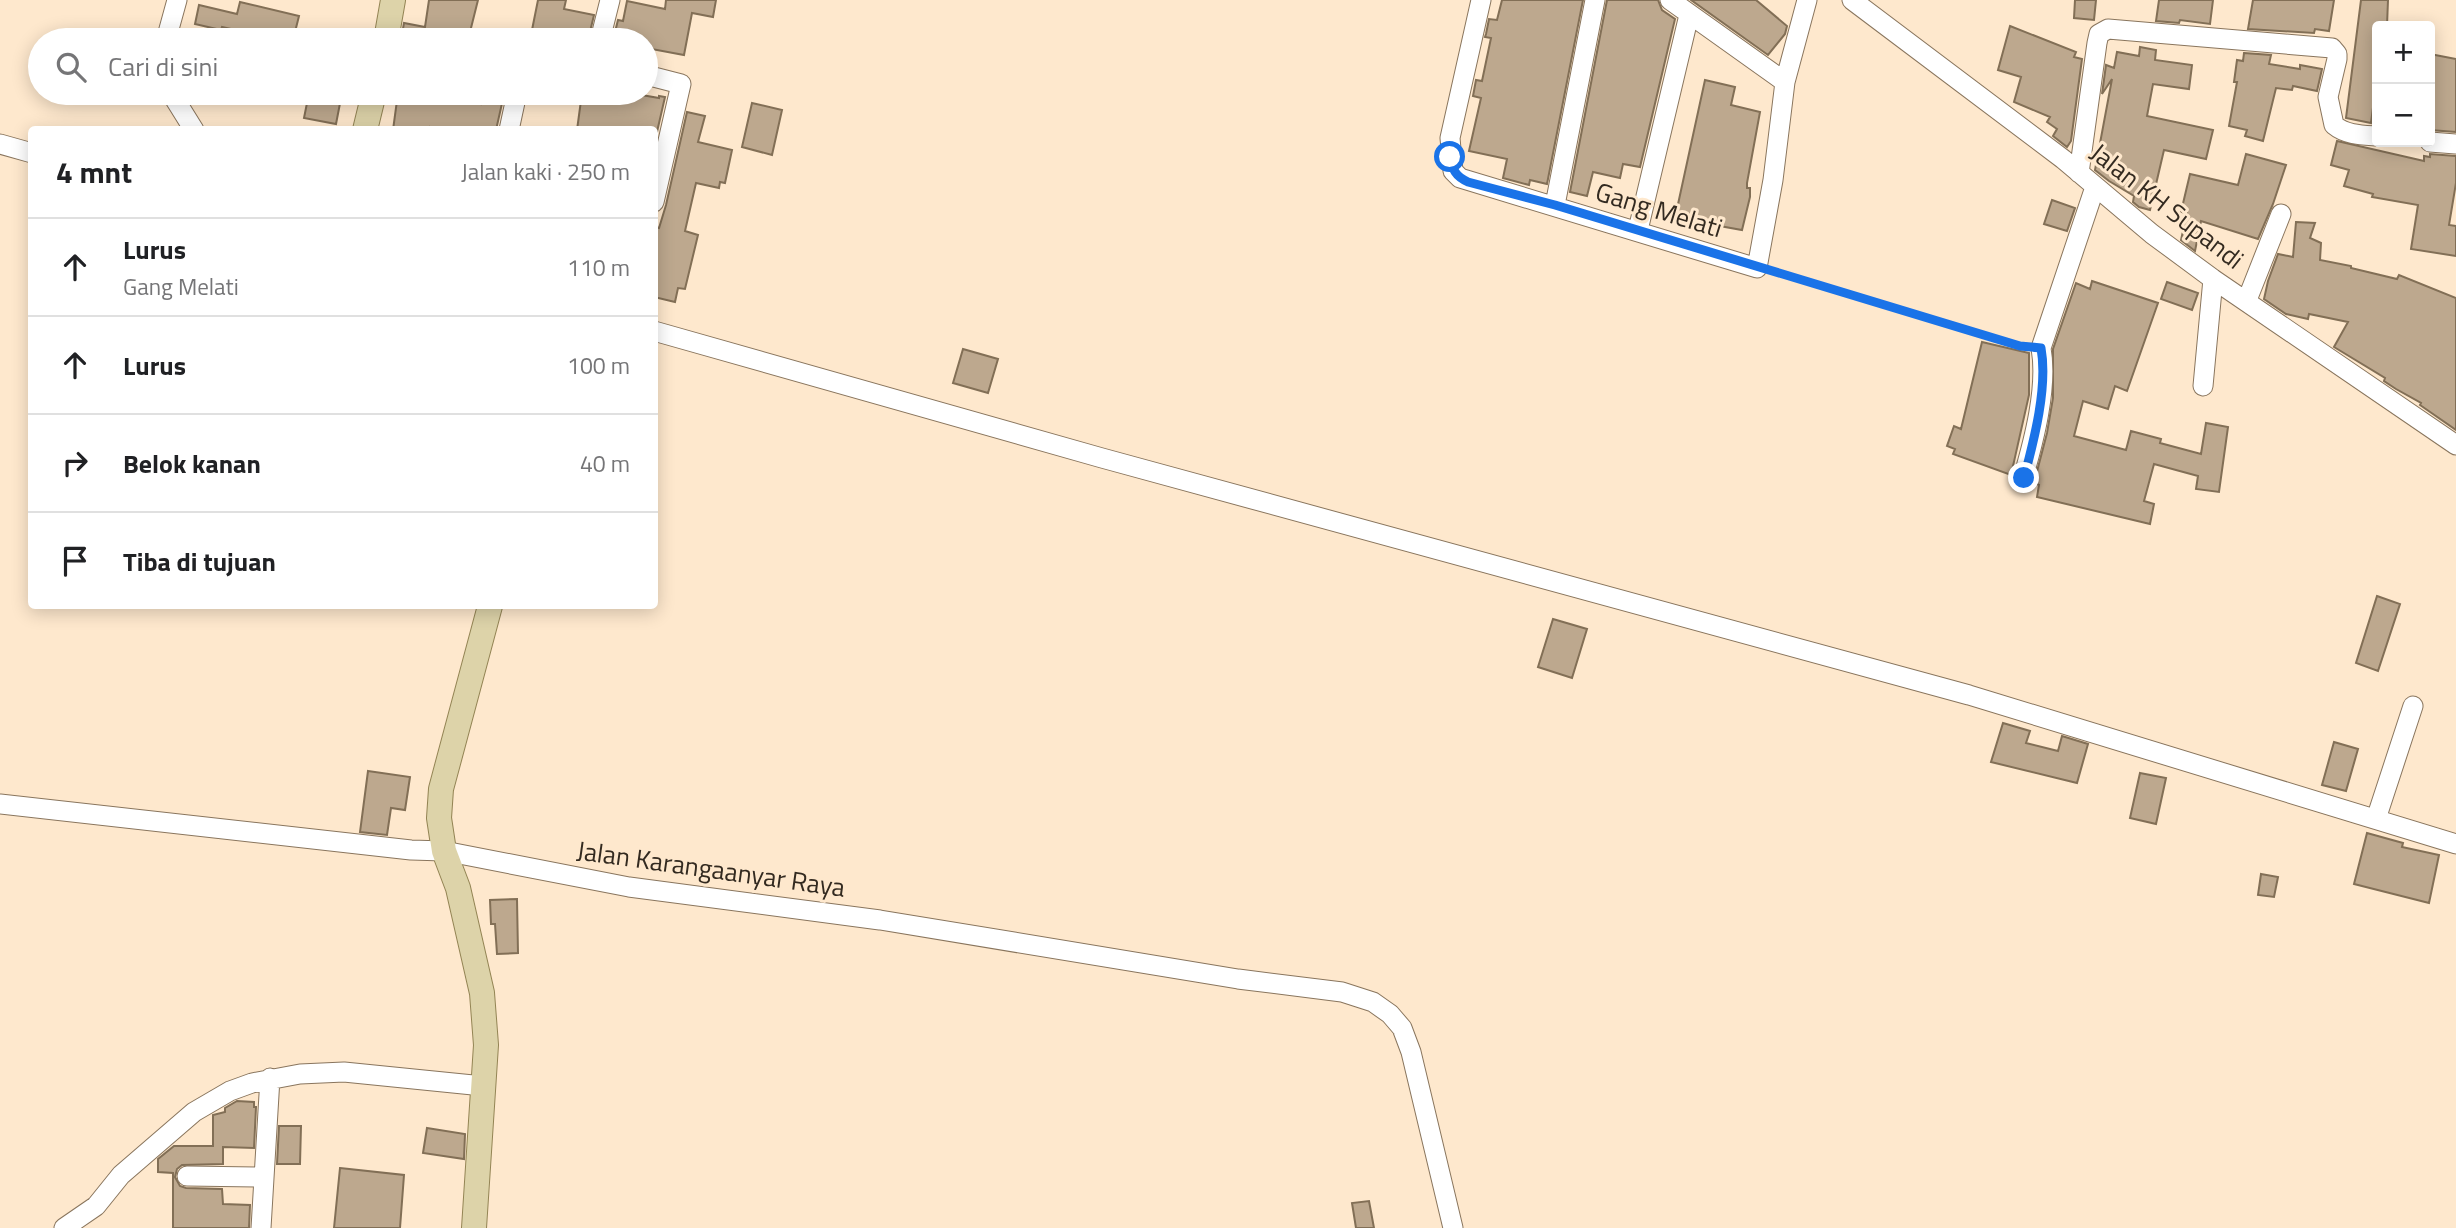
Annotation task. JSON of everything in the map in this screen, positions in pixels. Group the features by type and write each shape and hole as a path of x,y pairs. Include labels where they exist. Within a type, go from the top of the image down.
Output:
{"main road":[{"path":"388,28 393,0"},
{"path":"366,126 371,105"},
{"path":"474,1228 486,1045 482,993 458,888 444,851 439,818 441,789 489,609"}],"street":[{"path":"169,28 177,0"},
{"path":"603,28 610,0"},
{"name":"Gang Melati","path":"1481,0 1450,138 1453,171 1460,178 1756,268"},
{"path":"1555,205 1595,0"},
{"path":"1670,0 1785,82"},
{"path":"1756,268 1773,180 1785,82 1807,0"},
{"name":"Jalan KH Supandi","path":"1852,0 2213,279 2456,445"},
{"path":"1638,230 1689,15"},
{"path":"2079,173 2097,43 2099,34 2108,29 2332,48 2337,59 2328,97 2334,125 2351,134 2372,136"},
{"path":"658,78 681,84 658,185"},
{"path":"178,105 192,126"},
{"path":"510,126 514,105"},
{"path":"2435,142 2456,144"},
{"path":"0,144 28,152"},
{"path":"2024,478 2031,452 2043,373 2041,348 2095,187"},
{"path":"2247,300 2281,214"},
{"path":"2203,386 2213,279"},
{"path":"658,332 1102,458 1969,695 2456,844"},
{"path":"2376,819 2393,760 2413,706"},
{"name":"Jalan Karangaanyar Raya","path":"0,804 411,850 444,851 629,887 880,920 1238,979 1342,992 1373,1002 1390,1014 1402,1028 1411,1052 1453,1228"},
{"path":"64,1228 96,1206 121,1175 194,1112 230,1091 270,1078 344,1072 483,1086"},
{"path":"261,1228 270,1078"},
{"path":"187,1176 264,1177"}],"path":[{"path":"1756,268 2020,346 2041,348"}],"building":[{"path":"429,0 478,0 471,28 403,28 404,23 425,27"},
{"path":"538,0 566,0 564,9 594,15 591,28 532,28"},
{"path":"666,0 716,0 713,17 692,13 684,55 658,50 658,28 616,28 618,20 623,21 627,1 665,9"},
{"path":"1502,0 1583,0 1547,184 1530,180 1529,185 1503,178 1507,159 1469,151 1481,98 1473,96 1476,80 1482,81 1491,38 1485,37 1489,19 1497,20"},
{"path":"1607,0 1658,0 1662,10 1675,19 1640,167 1623,164 1620,178 1593,172 1587,196 1570,192"},
{"path":"1691,0 1756,0 1787,26 1785,34 1768,55"},
{"path":"2075,0 2096,0 2094,20 2074,18"},
{"path":"2159,0 2213,0 2210,24 2180,20 2179,23 2156,21"},
{"path":"2253,0 2334,0 2329,31 2315,29 2314,33 2248,29"},
{"path":"2361,0 2388,0 2387,21 2372,21 2371,123 2346,118"},
{"path":"240,2 299,16 296,28 212,28 195,24 199,5 237,14"},
{"path":"2010,26 2076,52 2074,57 2082,59 2071,141 2067,147 2053,136 2057,129 2047,122 2050,117 2014,102 2021,77 1998,70"},
{"path":"2140,47 2156,50 2155,60 2192,65 2189,89 2153,84 2147,116 2213,130 2206,159 2164,150 2150,210 2139,207 2133,202 2134,196 2095,170 2112,79 2102,94 2106,65 2114,68 2117,52 2139,56"},
{"path":"2244,53 2271,55 2269,64 2322,69 2317,91 2293,86 2292,90 2276,88 2263,141 2245,136 2247,130 2229,126 2237,82 2234,82 2237,60 2243,61"},
{"path":"2435,55 2456,59 2456,132 2435,130"},
{"path":"1705,80 1735,87 1731,105 1760,112 1747,183 1750,197 1742,230 1675,218"},
{"path":"659,96 665,97 658,128 578,126 580,105 658,105"},
{"path":"752,103 782,110 772,155 742,147"},
{"path":"307,105 340,105 336,124 304,118"},
{"path":"396,105 502,105 497,126 394,126"},
{"path":"687,112 705,116 698,142 732,150 725,183 720,182 719,188 696,183 685,231 698,235 685,289 678,288 675,302 658,298 658,228 666,205"},
{"path":"2337,141 2424,161 2424,156 2430,157 2430,154 2456,156 2456,183 2449,225 2456,226 2456,256 2411,249 2418,205 2372,197 2373,194 2344,186 2349,170 2331,165"},
{"path":"2246,154 2286,165 2258,239 2201,221 2195,251 2181,240 2187,213 2181,212 2190,174 2238,185"},
{"path":"2052,200 2075,208 2067,231 2044,224"},
{"path":"2296,222 2315,223 2310,238 2321,243 2320,260 2397,279 2399,275 2456,298 2456,430 2420,405 2421,403 2384,381 2385,378 2334,347 2348,322 2309,314 2308,319 2286,314 2264,299 2278,254 2293,257"},
{"path":"2092,281 2158,303 2127,391 2115,386 2108,409 2083,401 2074,436 2126,450 2131,431 2161,439 2160,443 2201,454 2206,423 2228,427 2219,492 2196,489 2198,476 2154,464 2144,501 2154,504 2150,524 2037,497 2039,485 2034,483 2053,398 2053,349 2076,283 2090,289"},
{"path":"2167,282 2198,293 2192,310 2161,299"},
{"path":"1982,342 2029,353 2029,395 2011,475 1953,454 1955,449 1947,446 1954,426 1961,429"},
{"path":"963,349 998,359 988,393 953,383"},
{"path":"2377,596 2400,604 2378,671 2356,663"},
{"path":"1553,619 1587,629 1572,678 1538,667"},
{"path":"2003,723 2030,731 2026,743 2058,751 2062,736 2088,744 2077,783 1991,762"},
{"path":"2334,742 2358,749 2346,791 2322,785"},
{"path":"368,771 410,777 405,810 391,808 387,835 360,832"},
{"path":"2140,773 2166,778 2156,824 2130,818"},
{"path":"2367,833 2403,843 2402,847 2439,855 2429,903 2354,884"},
{"path":"2261,874 2278,877 2274,897 2258,895"},
{"path":"517,899 518,953 497,954 490,900"},
{"path":"237,1101 254,1102 256,1107 254,1148 223,1147 223,1164 182,1165 177,1169 175,1177 180,1186 186,1188 222,1189 223,1204 250,1205 249,1228 173,1228 173,1173 158,1172 158,1159 174,1146 213,1146 213,1115 225,1112 225,1108"},
{"path":"279,1126 301,1126 300,1164 277,1164"},
{"path":"427,1128 465,1134 464,1159 423,1153"},
{"path":"340,1168 404,1175 400,1228 334,1228"},
{"path":"1369,1201 1374,1228 1356,1228 1352,1203"}],"route":[{"path":"1450,157 1453,171 1468,182 1555,205 2020,346 2041,348 2043,373 2031,452 2024,478"}]}
